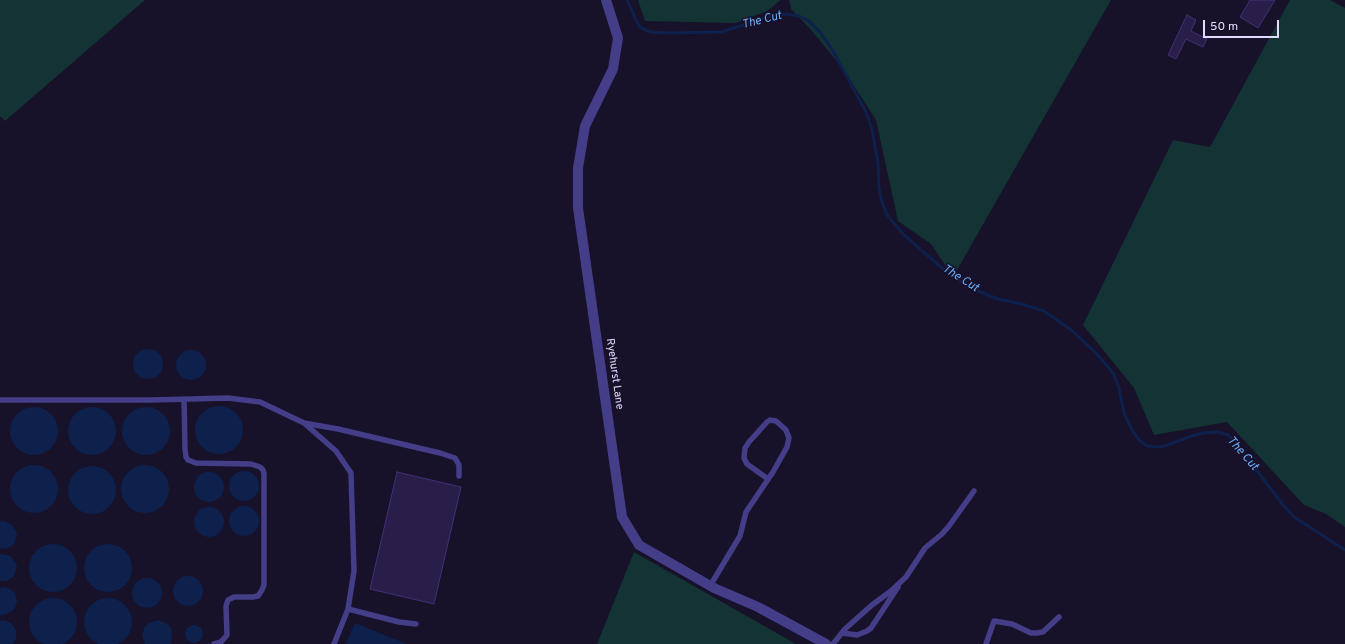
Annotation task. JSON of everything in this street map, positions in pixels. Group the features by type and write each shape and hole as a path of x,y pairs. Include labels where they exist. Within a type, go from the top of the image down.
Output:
{"street":[{"name":"Ryehurst Lane","path":"606,0 618,38 613,69 585,126 578,168 578,208 622,517 639,545 710,586 758,607 826,644"}],"lane":[{"path":"0,400 228,398 260,402 304,423 338,429 456,458 459,465 459,476"},
{"path":"184,399 185,449 188,460 196,463 251,464 260,467 264,474 264,585 258,596 234,597 228,600 226,606 227,635 221,642 214,644"},
{"path":"710,586 740,536 746,512 783,457 789,438 786,430 782,426 776,421 770,420 749,442 745,448 744,458 747,464 768,479"},
{"path":"304,423 336,451 351,473 354,572 348,609 334,644"},
{"path":"833,644 842,633 872,605 891,592 906,577 925,548 950,526 974,491"},
{"path":"842,633 857,635 871,628 901,582"},
{"path":"348,609 399,622 416,624"},
{"path":"986,644 994,621 1012,624 1031,633 1037,633 1043,632 1059,618"}],"green space":[{"path":"0,0 145,0 5,121 0,116"},
{"path":"638,0 781,0 767,11 736,23 645,21"},
{"path":"789,0 1111,0 953,277 931,244 898,221 876,120 843,69 812,31 791,9"},
{"path":"1290,0 1330,0 1345,8 1345,527 1326,514 1304,505 1227,422 1154,435 1134,388 1083,325 1173,140 1210,147"},
{"path":"634,552 796,644 597,644"}],"water":[{"path":"148,349 159,353 163,364 159,375 148,379 137,375 133,364 137,353"},
{"path":"191,350 202,354 206,365 202,376 191,380 180,376 176,365 180,354"},
{"path":"219,406 228,408 236,413 241,421 243,430 241,439 236,447 228,452 219,454 210,452 202,447 197,439 195,430 197,421 202,413 210,408"},
{"path":"34,407 43,409 51,414 56,422 58,431 56,440 51,448 43,453 34,455 25,453 17,448 12,440 10,431 12,422 17,414 25,409"},
{"path":"92,407 101,409 109,414 114,422 116,431 114,440 109,448 101,453 92,455 83,453 75,448 70,440 68,431 70,422 75,414 83,409"},
{"path":"146,407 155,409 163,414 168,422 170,431 168,440 163,448 155,453 146,455 137,453 129,448 124,440 122,431 124,422 129,414 137,409"},
{"path":"34,465 43,467 51,472 56,480 58,489 56,498 51,506 43,511 34,513 25,511 17,506 12,498 10,489 12,480 17,472 25,467"},
{"path":"145,465 154,467 162,472 167,480 169,489 167,498 162,506 154,511 145,513 136,511 128,506 123,498 121,489 123,480 128,472 136,467"},
{"path":"92,466 101,468 109,473 114,481 116,490 114,499 109,507 101,512 92,514 83,512 75,507 70,499 68,490 70,481 75,473 83,468"},
{"path":"244,471 255,475 259,486 255,497 244,501 233,497 229,486 233,475"},
{"path":"209,472 220,476 224,487 220,498 209,502 198,498 194,487 198,476"},
{"path":"244,506 255,510 259,521 255,532 244,536 233,532 229,521 233,510"},
{"path":"209,507 220,511 224,522 220,533 209,537 198,533 194,522 198,511"},
{"path":"3,521 11,524 16,531 17,536 14,544 6,549 0,548 0,522"},
{"path":"53,544 62,546 70,551 75,559 77,568 75,577 70,585 62,590 53,592 44,590 36,585 31,577 29,568 31,559 36,551 44,546"},
{"path":"108,544 117,546 125,551 130,559 132,568 130,577 125,585 117,590 108,592 99,590 91,585 86,577 84,568 86,559 91,551 99,546"},
{"path":"0,554 11,556 17,568 13,577 6,581 0,581"},
{"path":"188,576 199,580 203,591 199,602 188,606 177,602 173,591 177,580"},
{"path":"147,578 158,582 162,593 158,604 147,608 136,604 132,593 136,582"},
{"path":"0,588 8,588 15,593 17,602 14,610 1,615"},
{"path":"53,598 62,600 70,605 75,613 77,622 75,631 70,639 62,644 53,646 44,644 36,639 31,631 29,622 31,613 36,605 44,600"},
{"path":"108,598 117,600 125,605 130,613 132,622 130,631 125,639 117,644 108,646 99,644 91,639 86,631 84,622 86,613 91,605 99,600"},
{"path":"3,620 11,623 16,630 16,639 12,644 0,644 0,621"},
{"path":"158,620 168,624 171,628 172,638 170,644 145,644 142,635 145,626"},
{"path":"355,623 407,644 346,644"},
{"path":"190,625 198,625 203,630 201,641 198,643 190,643 185,638 185,630"}],"building":[{"path":"1250,0 1275,0 1258,28 1240,17"},
{"path":"1187,15 1196,20 1191,31 1207,39 1203,47 1186,39 1176,59 1168,55"},
{"path":"397,472 461,487 434,604 370,589"}],"waterway":[{"name":"The Cut","path":"627,0 641,28 651,32 721,32 775,15 786,14 799,16 809,21 820,32 833,51 866,112 872,129 878,163 879,188 882,202 887,215 904,235 942,268 971,288 998,299 1022,304 1044,311 1070,329 1096,353 1113,373 1119,388 1124,413 1132,430 1139,440 1147,446 1165,446 1203,433 1217,432 1228,435 1294,517 1345,550"}]}
